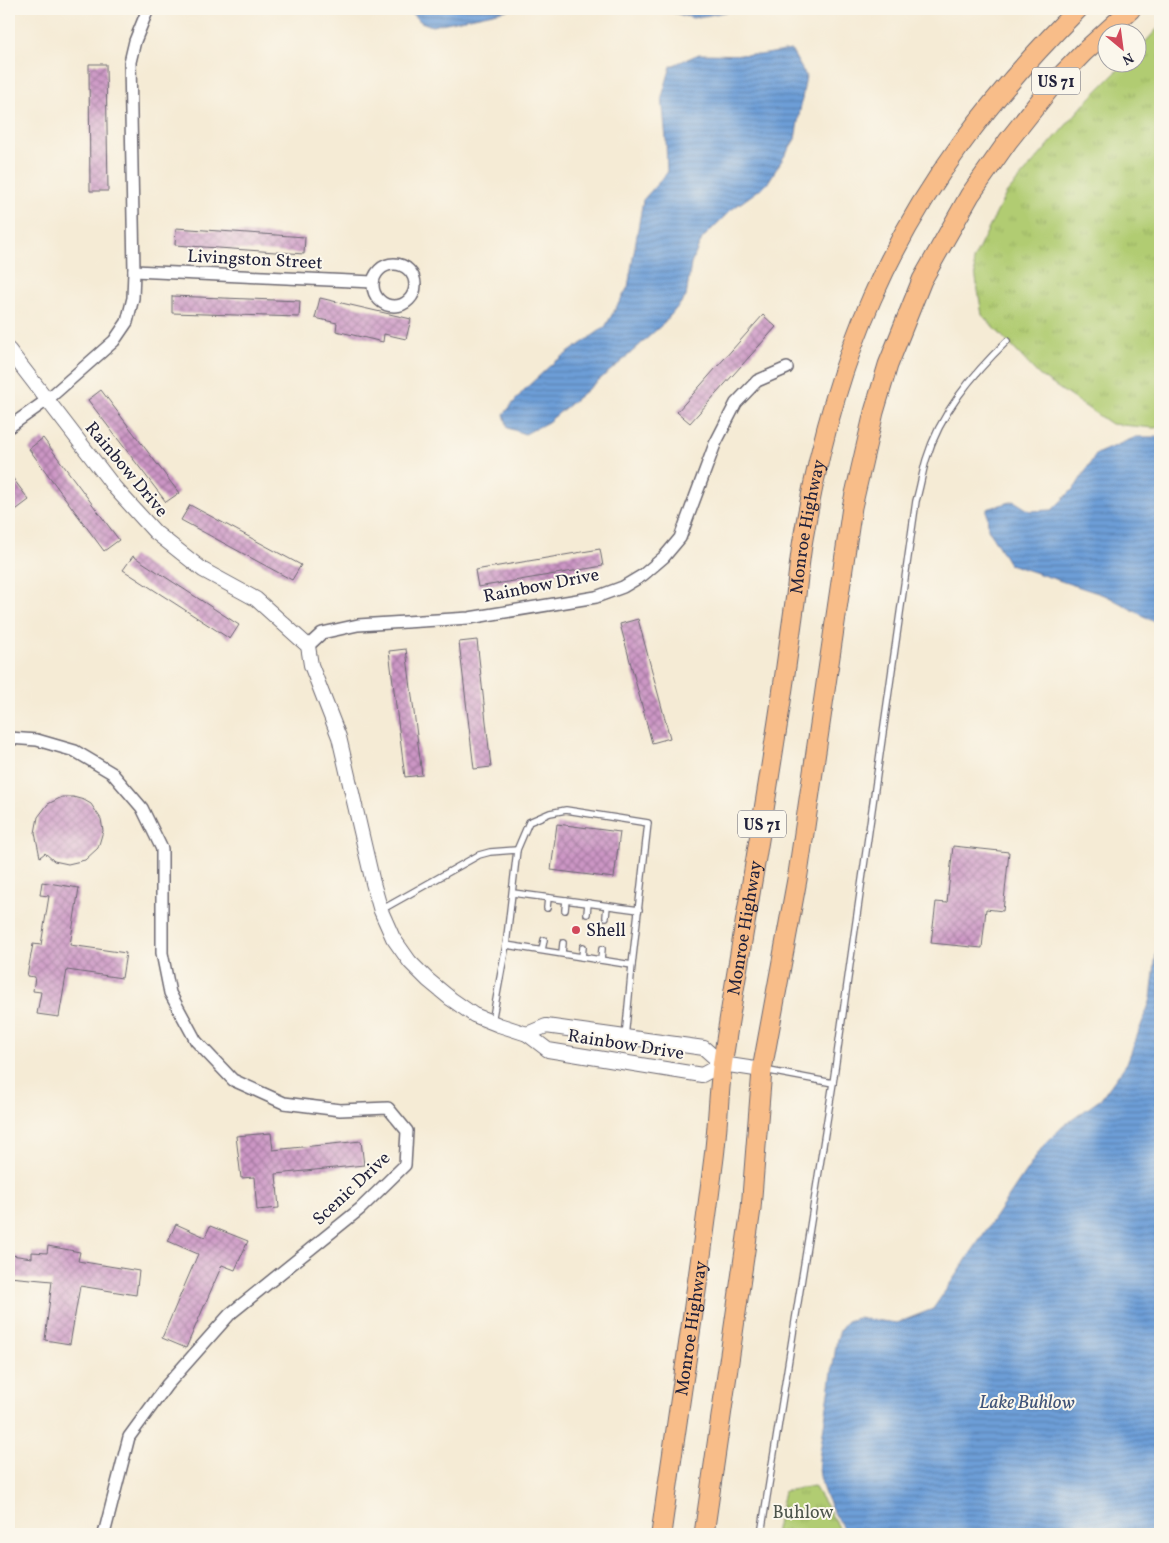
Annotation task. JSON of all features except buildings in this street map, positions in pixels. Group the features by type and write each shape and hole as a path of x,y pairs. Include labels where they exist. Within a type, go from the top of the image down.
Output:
{"highway":[{"name":"Monroe Highway","path":"661,1534 714,1163 722,1064 776,736 802,542 822,447 853,346 872,298 891,258 915,216 960,143 1000,92 1036,51 1078,9"},
{"name":"US 71","path":"704,1534 751,1209 762,1070 798,874 852,507 865,447 888,365 922,280 955,220 992,163 1054,83 1084,52 1131,9"}],"street":[{"path":"9,427 47,400 114,341 127,322 133,298 134,271 130,62 135,41 148,9"},
{"name":"Livingston Street","path":"134,271 373,282"},
{"name":"Rainbow Drive","path":"9,350 114,488 155,532 203,570 256,600 308,646 311,665 339,737 380,911 393,938 410,962 428,980 474,1015 527,1034 548,1050 702,1075 722,1064 704,1048 546,1026 527,1034"},
{"name":"Rainbow Drive","path":"308,646 322,633 358,625 478,617 596,597 623,587 664,557 680,538 715,444 736,403 757,382 786,368"},
{"name":"Scenic Drive","path":"9,738 36,740 75,751 112,772 142,808 162,849 162,954 170,993 196,1041 233,1080 284,1103 340,1110 388,1108 407,1131 405,1165 360,1209 230,1314 167,1385 129,1437 104,1534"},
{"path":"722,1064 762,1070"}],"lane":[{"path":"761,1534 833,1082 916,501 926,459 937,432 951,406 968,383 1007,341"},
{"path":"492,1022 506,945 517,850 529,822 550,813 566,810 648,823 626,1038"},
{"path":"380,911 479,856 490,852 517,850"},
{"path":"513,893 639,910"},
{"path":"547,908 548,898"},
{"path":"565,910 566,900"},
{"path":"586,914 588,903"},
{"path":"606,917 607,906"},
{"path":"542,950 544,940"},
{"path":"562,953 563,943"},
{"path":"506,945 632,965"},
{"path":"582,957 583,947"},
{"path":"601,960 602,949"},
{"path":"762,1070 833,1082"}],"green space":[{"path":"1160,26 1160,427 1154,428 1111,424 1039,375 982,315 973,260 1006,194 1087,101 1116,72 1146,72 1146,41"},
{"name":"Buhlow","path":"814,1486 843,1534 775,1534 784,1491"}],"water":[{"path":"409,9 512,9 432,26 421,22"},
{"path":"666,9 741,9 693,18"},
{"path":"791,50 806,76 795,139 767,184 731,210 702,239 691,264 686,297 664,323 622,361 548,422 525,434 508,428 504,414 525,389 552,364 605,327 628,287 643,200 667,173 662,97 671,66 699,54 760,55"},
{"path":"1136,437 1160,437 1160,625 1107,596 1009,564 988,529 987,509 1014,501 1030,511 1052,510 1076,486 1096,454"},
{"name":"Lake Buhlow","path":"1160,918 1160,1534 847,1534 823,1490 819,1470 837,1339 841,1328 847,1321 857,1318 897,1323 933,1309 1043,1146 1062,1127 1101,1099 1127,1063 1151,999"}],"place":[{"name":"Shell","path":"576,930"}]}
